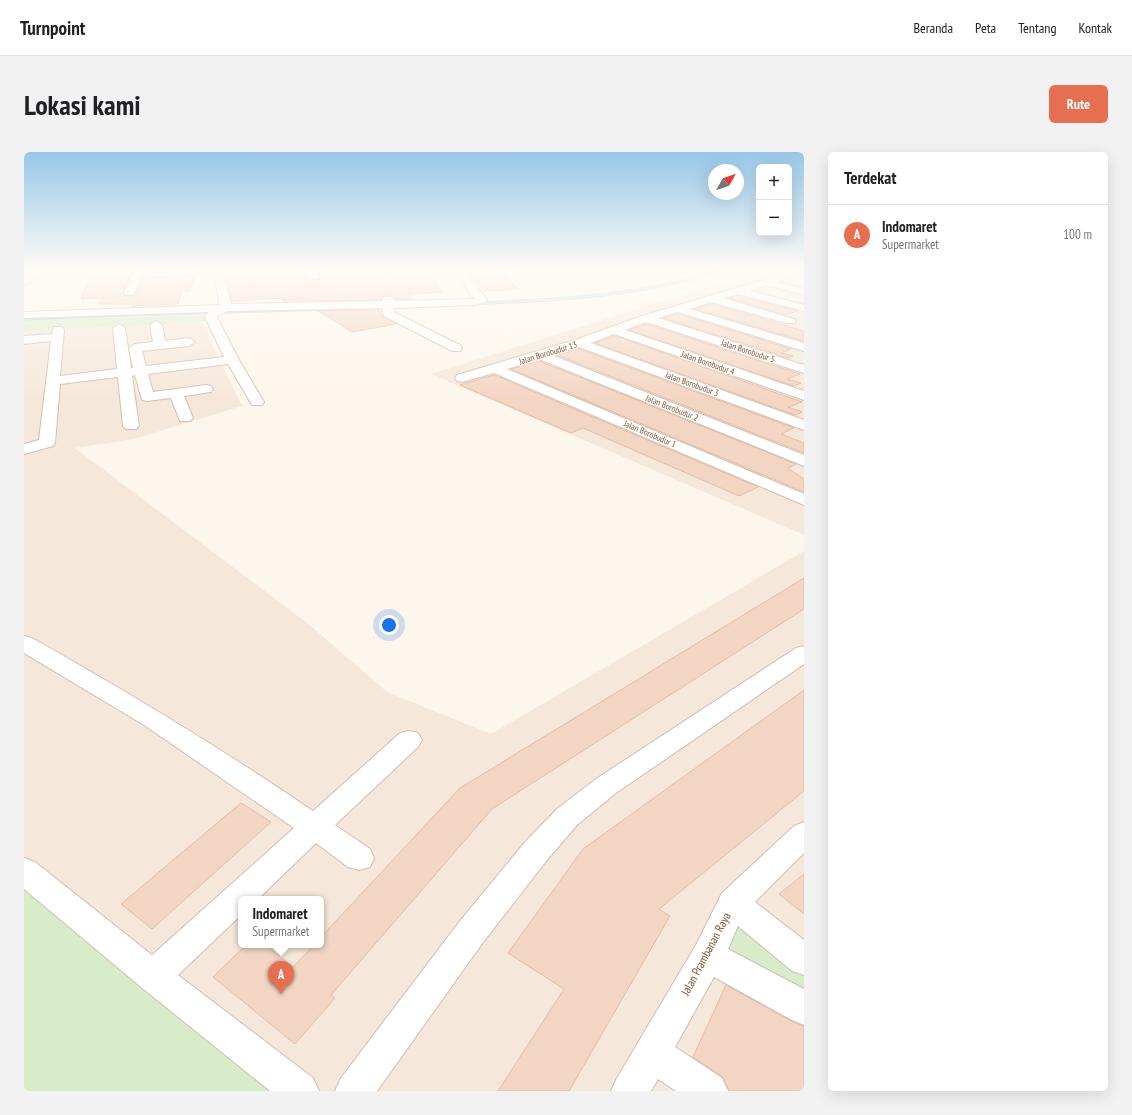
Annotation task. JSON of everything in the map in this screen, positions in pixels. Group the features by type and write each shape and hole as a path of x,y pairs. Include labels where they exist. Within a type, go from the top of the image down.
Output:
{"street":[{"path":"24,315 116,312"},
{"path":"216,312 211,314 232,360 257,402"},
{"path":"388,312 388,314 456,348"},
{"name":"Jalan Borobudur 13","path":"462,378 579,343 646,318 669,312"},
{"path":"689,312 804,347"},
{"path":"758,312 790,321"},
{"path":"757,332 804,316"},
{"name":"Jalan Borobudur 5","path":"646,318 804,369"},
{"path":"156,325 160,345"},
{"path":"119,328 132,426"},
{"name":"Jalan Borobudur 4","path":"613,330 804,396"},
{"path":"24,340 57,334 47,443 24,449"},
{"path":"189,342 135,348 147,397 206,389"},
{"name":"Jalan Borobudur 3","path":"579,343 804,425"},
{"name":"Jalan Borobudur 2","path":"540,355 804,461"},
{"path":"53,381 232,360"},
{"name":"Jalan Borobudur 1","path":"496,368 804,500"},
{"path":"176,393 185,418"},
{"path":"24,643 83,676 210,754 359,858"},
{"path":"354,1091 472,931 536,851 568,817 606,786 804,653"},
{"path":"240,896 409,740"},
{"name":"Jalan Prambanan Raya","path":"630,1091 708,956 733,903 804,834"},
{"path":"24,871 300,1091"},
{"path":"154,976 238,898"},
{"path":"733,903 804,960"},
{"path":"708,956 804,1008"},
{"path":"652,1053 708,1091"}],"shaded area":[{"path":"628,312 804,312 804,535 431,374"},
{"path":"196,321 202,323 242,406 134,439 75,448 311,626 387,692 491,734 804,551 804,1091 24,1091 24,331"}],"green space":[{"path":"211,315 213,321 24,331 24,320"},
{"path":"24,871 300,1091 24,1091"},
{"path":"733,903 804,960 804,1009 708,956"}],"water":[{"path":"151,312 263,312 24,320 24,315"}],"building":[{"path":"319,312 380,312 383,317 397,324 352,332"},
{"path":"705,312 738,312 804,331 804,341"},
{"path":"775,312 795,312 785,315"},
{"path":"678,314 791,349 781,353 793,356 788,358 663,318"},
{"path":"646,324 800,374 787,379 801,383 794,386 629,330"},
{"path":"616,336 802,402 788,407 802,412 795,415 595,343"},
{"path":"579,349 794,428 781,434 804,443 804,453 557,355"},
{"path":"539,361 796,464 788,468 804,479 804,492 511,369"},
{"path":"494,375 758,487 739,496 583,428 571,433 460,385"},
{"path":"804,578 804,609 492,809 331,995 335,998 295,1044 213,977 243,948 269,948 293,967 311,948 324,948 324,934 460,788"},
{"path":"804,690 804,791 659,909 670,916 569,1091 498,1091 564,989 508,953 583,849"},
{"path":"241,803 271,822 152,929 121,904"},
{"path":"804,874 804,914 779,894"},
{"path":"726,985 791,1021 804,1026 804,1091 729,1091 723,1077 693,1057"}],"place":[{"name":"Indomaret","path":"281,994"}]}
